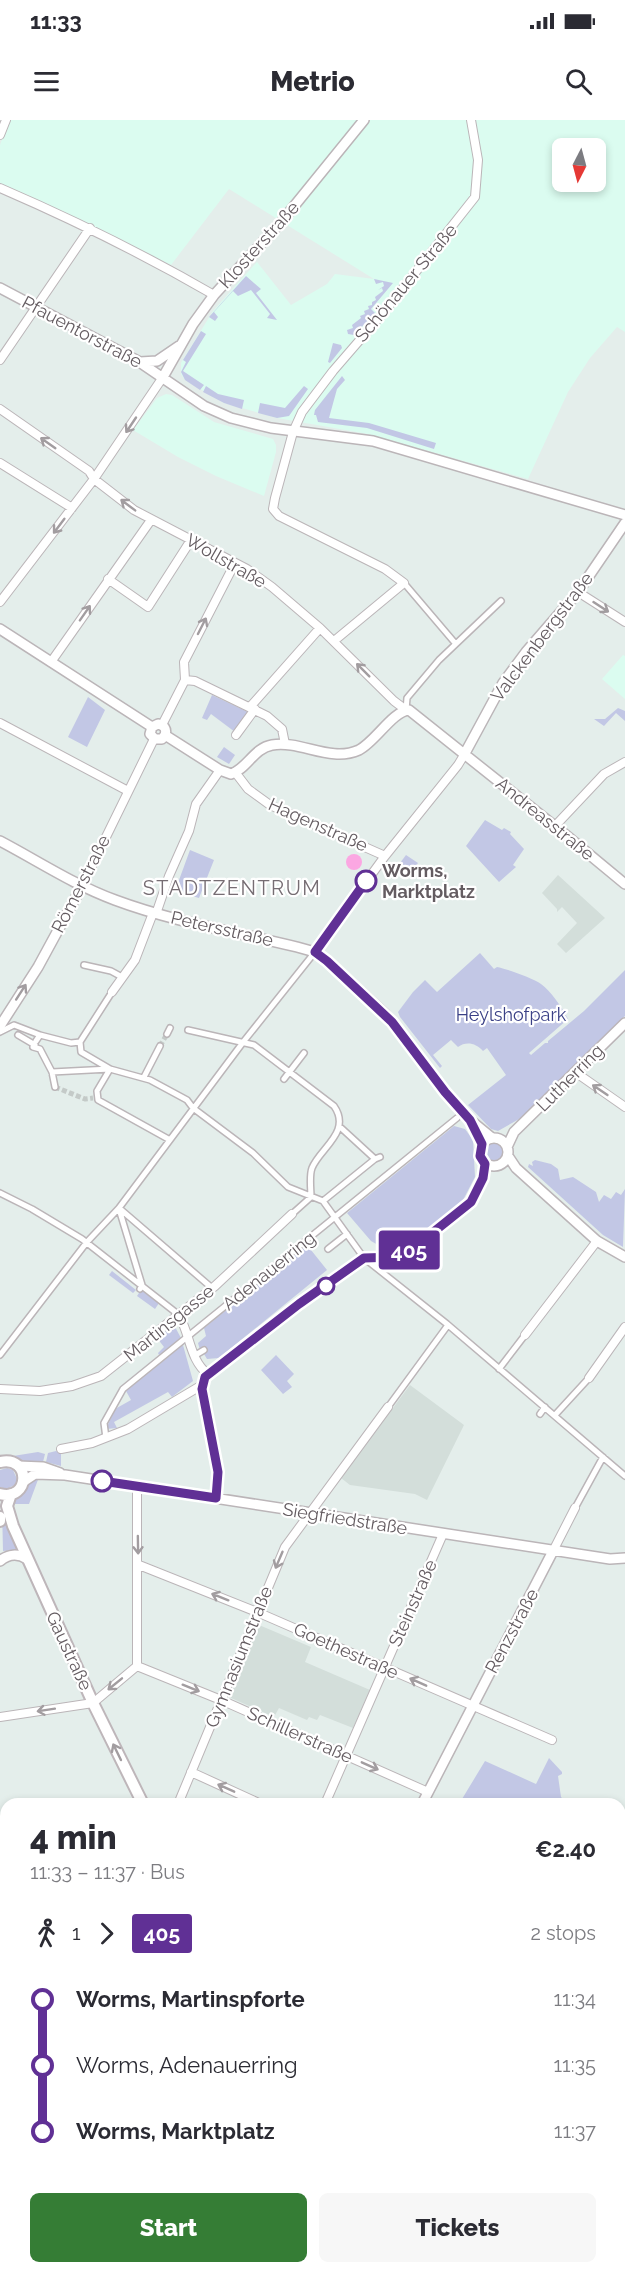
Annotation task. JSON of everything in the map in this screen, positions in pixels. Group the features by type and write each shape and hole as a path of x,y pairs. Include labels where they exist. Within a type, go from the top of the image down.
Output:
{"main road":[{"path":"0,1462 10,1461 23,1473 23,1482 19,1490 6,1494"},
{"name":"Gaustraße","path":"6,1494 9,1513 27,1559 139,1798"}],"street":[{"path":"0,135 6,120"},
{"name":"Klosterstraße","path":"163,377 193,324 214,295 277,227 364,120"},
{"name":"Schönauer Straße","path":"404,583 385,569 282,518 274,511 274,498 293,432 302,412 475,197 478,160 471,120"},
{"path":"0,188 151,258 214,295"},
{"path":"0,360 90,228"},
{"name":"Pfauentorstraße","path":"0,288 38,304 163,377"},
{"path":"138,361 157,361 183,343"},
{"path":"0,602 94,479 163,377 211,410 250,423 293,432 382,443 625,515"},
{"name":"Wollstraße","path":"0,409 89,471 94,479 134,510 235,563 272,587 320,628 394,700 418,716 464,755"},
{"path":"0,463 72,508"},
{"path":"51,662 151,520"},
{"name":"Valckenbergstraße","path":"464,755 491,703 514,667 578,592 625,523"},
{"path":"108,579 148,607 191,540"},
{"path":"0,629 157,726 165,728 165,735 160,740 154,739 150,732 157,726 185,680 184,662 235,563"},
{"path":"334,641 404,583 455,643"},
{"path":"578,592 625,622"},
{"path":"165,735 226,773 236,772 263,748 272,744 327,753 353,752 370,742 401,712 406,710 407,698 455,643 501,601"},
{"path":"236,735 253,708 320,628"},
{"path":"185,680 195,681 253,708 279,725 288,745"},
{"path":"0,723 128,791"},
{"name":"Römerstraße","path":"3,1027 82,886 154,739"},
{"path":"0,1355 87,1242 119,1208 244,1041 315,952 343,909 464,755"},
{"name":"Andreasstraße","path":"464,755 625,884"},
{"path":"555,826 604,774 625,762"},
{"path":"110,1069 81,1052 80,1042 138,954 189,831 193,811 220,770"},
{"name":"Hagenstraße","path":"236,772 248,789 270,805 367,852 385,856"},
{"name":"Petersstraße","path":"0,841 82,886 155,913 315,952"},
{"path":"315,952 385,1014 445,1092 470,1120 495,1138 499,1160"},
{"path":"84,965 111,971 122,977"},
{"name":"Lutherring","path":"364,1258 396,1257 406,1252 467,1205 478,1191 483,1178 499,1160 514,1132 625,1023"},
{"path":"0,1032 3,1027 14,1025 71,1043 80,1042"},
{"path":"3,1027 40,1049 52,1072 55,1087"},
{"path":"188,1030 193,1033 244,1041 254,1045 334,1106 338,1113 339,1126 333,1141 311,1169 311,1197"},
{"path":"35,1045 40,1035"},
{"path":"144,1077 160,1046"},
{"path":"284,1078 304,1053"},
{"path":"110,1069 95,1098 171,1140"},
{"path":"52,1072 110,1069 144,1077 187,1100 193,1108 253,1153 288,1186 323,1202 364,1258 448,1325 625,1476"},
{"path":"575,1072 625,1107"},
{"name":"Adenauerring","path":"106,1438 104,1423 123,1389 457,1118"},
{"path":"470,1120 482,1144 480,1156 499,1160 516,1168 597,1241 625,1257"},
{"path":"323,1202 378,1158 339,1126"},
{"name":"Lutherring","path":"482,1144 514,1132"},
{"path":"327,1136 333,1141"},
{"path":"0,1193 87,1242 179,1315 189,1336 194,1356 200,1367 208,1374"},
{"name":"Martinsgasse","path":"0,1389 40,1391 72,1386 94,1379 110,1370 212,1288 311,1197"},
{"path":"119,1208 141,1287"},
{"path":"119,1208 212,1288"},
{"path":"328,1249 347,1234"},
{"path":"122,1242 128,1235"},
{"path":"499,1369 597,1241"},
{"path":"61,1449 83,1446 128,1429 202,1385 208,1374 299,1304 364,1258"},
{"path":"388,1407 448,1325"},
{"path":"555,1415 589,1378 625,1328"},
{"path":"194,1356 204,1350"},
{"path":"202,1385 218,1472 216,1498"},
{"name":"Gymnasiumstraße","path":"181,1798 285,1547 388,1407"},
{"path":"540,1414 545,1407"},
{"name":"Renzstraße","path":"425,1798 603,1457"},
{"name":"Siegfriedstraße","path":"18,1466 50,1469 64,1475"},
{"name":"Siegfriedstraße","path":"23,1482 35,1474 64,1475 553,1551 610,1559 625,1558"},
{"path":"0,1717 93,1703 137,1666 139,1565 137,1486"},
{"name":"Steinstraße","path":"328,1798 443,1534"},
{"path":"0,1561 14,1555 27,1559"},
{"name":"Goethestraße","path":"139,1565 257,1612 552,1740"},
{"name":"Schillerstraße","path":"137,1666 222,1700 428,1792"},
{"path":"191,1773 247,1798"}],"shaded area":[{"path":"9,120 625,120 625,332 617,327 590,358 568,392 528,479 368,434 277,418 224,403 185,380 181,374 181,363 213,311 257,262 291,305 327,284 335,274 374,279 229,189 171,265 0,183 0,145"},
{"path":"166,394 172,395 214,422 273,439 276,452 264,496 178,457 133,430 157,398"},
{"path":"623,655 625,656 625,699 602,679"},
{"path":"354,854 360,856 362,862 360,868 354,870 348,868 346,862 348,856"},
{"path":"558,875 605,918 566,953 557,944 577,923 562,907 557,912 557,909 542,893"},
{"path":"410,1385 464,1425 427,1500 415,1494 350,1485 341,1478"},
{"path":"259,1625 311,1647 305,1662 370,1690 353,1728 320,1715 317,1720 309,1717 307,1720 279,1708 274,1717 229,1697"}],"green space":[{"path":"246,276 261,289 256,293 277,320 267,318 270,314 251,290 238,296 233,291 214,312 218,317 215,321 209,317"},
{"path":"374,279 393,283 371,309 375,313 354,335 348,334 347,330 353,328 352,325 365,314 364,311 369,309 368,306 376,300 375,297 383,291 382,288 378,290 384,286 383,282 376,284"},
{"path":"201,331 206,334 183,371 204,385 200,390 185,380 181,372 186,362 183,360"},
{"path":"333,343 341,345 342,348 330,363 328,362"},
{"path":"342,376 345,380 337,389 329,418 369,423 436,443 434,449 367,428 318,422 314,415 315,410"},
{"path":"206,386 218,394 244,400 242,409 203,392"},
{"path":"304,386 308,389 289,416 277,418 258,413 260,403 285,408"},
{"path":"212,695 248,712 235,732 211,714 207,720 202,718"},
{"path":"88,697 105,710 87,747 68,737"},
{"path":"618,708 625,711 625,721 616,713 604,726 594,719 605,719"},
{"path":"224,747 235,755 229,764 217,757"},
{"path":"485,820 502,830 504,828 511,832 510,834 524,849 513,865 516,867 499,882 466,846"},
{"path":"190,850 214,860 199,898 175,891"},
{"path":"406,855 418,863 412,871 400,863"},
{"name":"Heylshofpark","path":"480,953 494,969 497,967 507,970 541,984 556,1000 568,1019 529,1053 531,1055 584,1011 625,970 625,1016 521,1118 498,1131 491,1129 468,1105 506,1075 487,1048 483,1051 471,1044 458,1047 451,1040 433,1055 442,1066 440,1068 398,1012 425,980 437,992"},
{"path":"454,1126 465,1129 473,1140 475,1177 462,1202 404,1246 385,1249 371,1241 347,1213"},
{"path":"494,1142 501,1145 504,1152 501,1159 494,1162 487,1159 484,1152 487,1145"},
{"path":"535,1160 551,1164 558,1169 560,1180 573,1177 596,1192 599,1202 604,1195 611,1199 616,1192 621,1195 625,1189 623,1247 603,1235 528,1167 529,1164 533,1166 532,1162"},
{"path":"307,1245 327,1270 219,1358 207,1359 204,1354 207,1350 204,1347 200,1350 198,1343 206,1336 204,1328"},
{"path":"112,1271 136,1290 133,1293 109,1275"},
{"path":"141,1290 159,1303 155,1309 137,1296"},
{"path":"174,1325 181,1338 159,1355 158,1353 164,1347 157,1338"},
{"path":"183,1345 193,1381 172,1397 168,1392 114,1422 117,1428 106,1429 115,1409 131,1400 126,1391"},
{"path":"276,1355 294,1374 287,1381 292,1387 283,1394 261,1370"},
{"path":"56,1451 61,1453 61,1466 46,1462 48,1453"},
{"path":"38,1452 45,1454 43,1462 26,1462 13,1456"},
{"path":"7,1468 13,1470 17,1479 15,1485 6,1489 0,1487 0,1470"},
{"path":"39,1477 29,1504 12,1504 22,1488"},
{"path":"2,1508 18,1549 17,1550 3,1551"},
{"path":"549,1758 562,1772 558,1776 562,1798 463,1798 485,1761 536,1784"}],"tunnel":[{"path":"160,1046 167,1034"},
{"path":"55,1087 85,1099 93,1098"}],"bus line":[{"name":"405","path":"102,1481 216,1498 218,1472 202,1389 205,1377 299,1304 364,1258 396,1257 416,1246 467,1205 481,1185 485,1164 479,1151 482,1144 470,1120 445,1092 385,1014 315,952 366,881"}],"place":[{"name":"Worms, Marktplatz","path":"366,881"}],"district":[{"name":"STADTZENTRUM","path":"232,888"}]}
